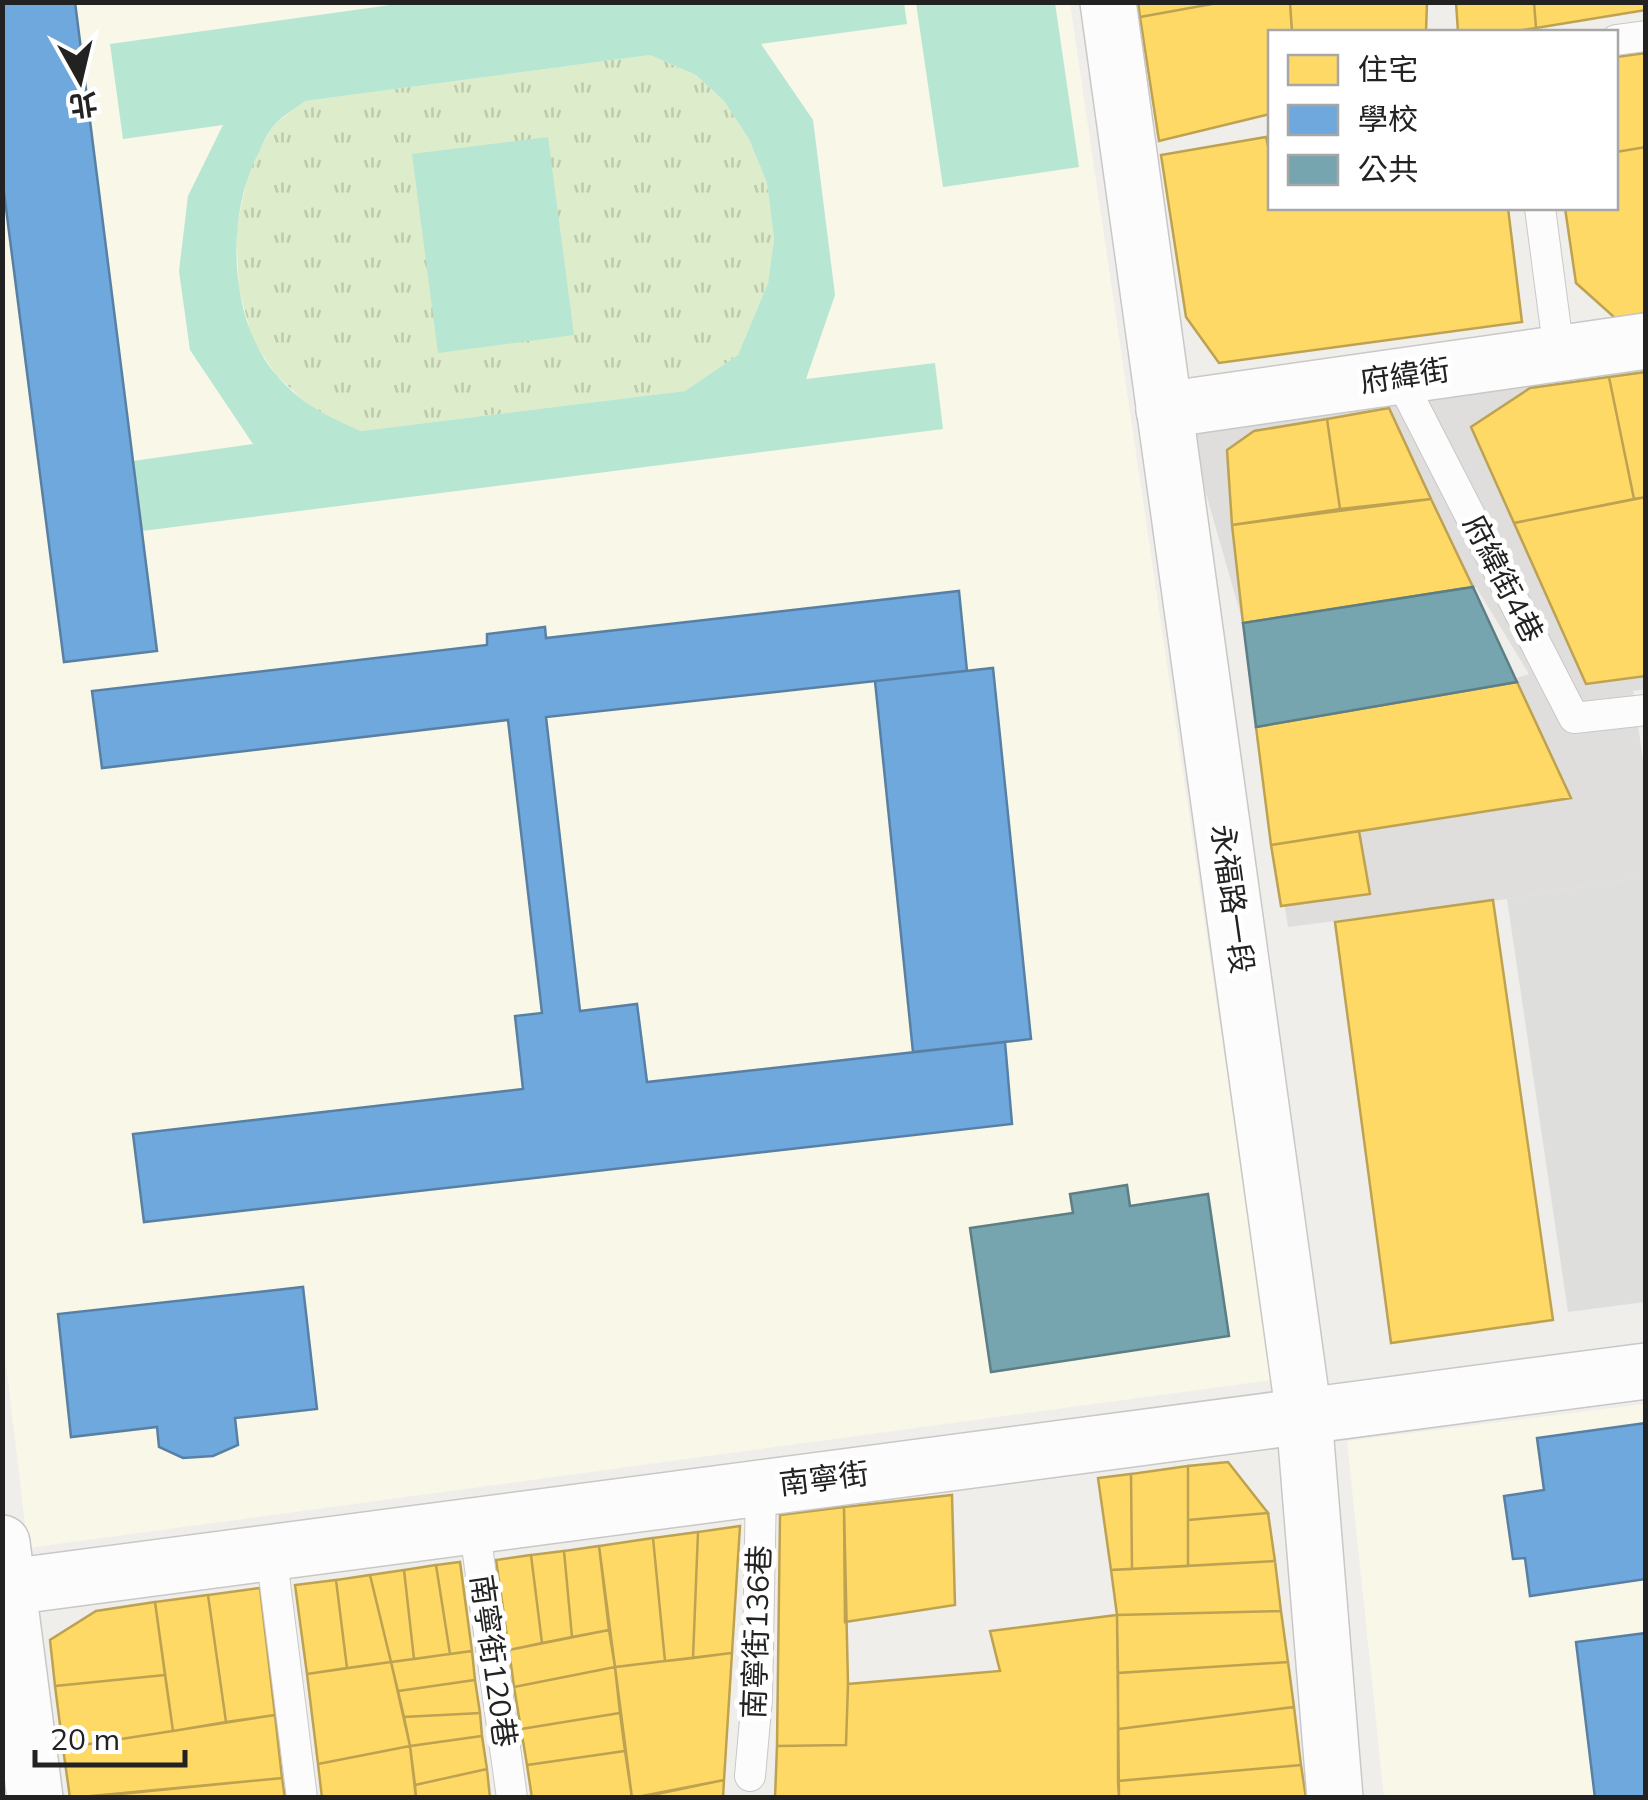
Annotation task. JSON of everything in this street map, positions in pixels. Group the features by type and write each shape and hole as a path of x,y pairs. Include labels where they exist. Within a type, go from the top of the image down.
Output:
{"street":[{"name":"永福路一段","path":"1108,2 1304,1416 1335,1798"},
{"name":"府緯街","path":"1164,410 1646,341"},
{"name":"南寧街","path":"4,1573 271,1552 1646,1371"},
{"path":"4,1573 35,1798"}],"lane":[{"path":"1618,40 1646,36"},
{"path":"1540,210 1559,353"},
{"name":"府緯街4巷","path":"1400,376 1574,718 1646,710"},
{"name":"南寧街136巷","path":"750,1776 758,1698 762,1488"},
{"name":"南寧街120巷","path":"474,1526 512,1798"},
{"path":"271,1552 302,1798"}],"shaded area":[{"path":"2,3 1070,3 1272,1380 28,1548 2,1332"},
{"path":"1645,362 1646,689 1633,691 1646,781 1645,877 1288,927 1256,727 1496,685 1529,674 1476,587 1243,623 1187,427"},
{"path":"1645,877 1645,1302 1568,1312 1507,899"},
{"path":"1645,1404 1645,1797 1384,1797 1347,1441"}],"green space":[{"path":"412,2 904,3 907,24 761,44 813,120 835,295 806,379 935,363 943,429 142,531 133,461 253,444 190,350 179,271 188,196 223,125 123,139 110,44","holes":["650,55 696,75 724,101 749,139 767,183 774,239 768,283 738,355 685,391 361,431 297,396 261,354 241,298 237,268 241,206 248,178 270,131 305,101"]},
{"path":"916,3 1055,3 1079,167 943,187"},
{"path":"650,55 696,75 724,101 749,139 767,183 774,239 768,283 738,355 685,391 361,431 315,411 277,376 253,341 239,289 236,230 249,170 273,125 305,101"},
{"path":"548,137 574,335 438,353 412,154"}],"building: 住宅":[{"path":"1138,2 1223,2 1140,17"},
{"path":"1223,2 1290,2 1292,30 1268,30 1268,114 1159,141 1140,17"},
{"path":"1290,2 1427,2 1426,30 1292,30"},
{"path":"1456,2 1534,2 1536,28 1458,30"},
{"path":"1534,2 1646,2 1646,10 1536,28"},
{"path":"1646,53 1646,147 1618,152 1618,57"},
{"path":"1266,137 1268,210 1508,210 1522,322 1219,363 1186,317 1161,155"},
{"path":"1646,147 1646,313 1615,318 1576,283 1565,210 1618,210 1618,152"},
{"path":"1646,372 1646,497 1634,499 1609,377"},
{"path":"1609,377 1634,499 1514,523 1471,427 1530,388"},
{"path":"1389,408 1431,499 1340,509 1327,419"},
{"path":"1327,419 1340,509 1232,525 1227,450 1254,431"},
{"path":"1646,497 1646,676 1586,684 1514,523"},
{"path":"1431,499 1473,587 1243,623 1232,525"},
{"path":"1517,682 1571,798 1271,845 1256,727"},
{"path":"1359,831 1370,894 1281,906 1271,845"},
{"path":"1493,900 1553,1320 1391,1343 1335,922"},
{"path":"1228,1462 1268,1513 1188,1520 1188,1466"},
{"path":"1188,1466 1188,1566 1132,1569 1131,1474"},
{"path":"1131,1474 1132,1569 1111,1570 1098,1478"},
{"path":"952,1495 955,1605 845,1622 844,1507"},
{"path":"844,1507 846,1745 777,1746 780,1515"},
{"path":"1268,1513 1275,1561 1188,1566 1188,1520"},
{"path":"740,1526 732,1653 693,1658 698,1532"},
{"path":"698,1532 693,1658 665,1661 653,1538"},
{"path":"653,1538 665,1661 615,1667 599,1546"},
{"path":"599,1546 609,1630 572,1637 564,1551"},
{"path":"564,1551 572,1637 542,1643 531,1555"},
{"path":"531,1555 542,1643 509,1650 496,1560"},
{"path":"1275,1561 1281,1611 1117,1615 1111,1570"},
{"path":"460,1562 472,1651 450,1654 436,1565"},
{"path":"436,1565 450,1654 414,1659 404,1570"},
{"path":"404,1570 414,1659 391,1662 370,1575"},
{"path":"370,1575 391,1662 347,1668 336,1580"},
{"path":"336,1580 347,1668 307,1674 295,1585"},
{"path":"260,1588 275,1715 226,1722 208,1595"},
{"path":"208,1595 226,1722 173,1731 155,1602"},
{"path":"155,1602 165,1675 55,1686 50,1640 96,1611"},
{"path":"1281,1611 1288,1662 1118,1673 1117,1615"},
{"path":"1117,1615 1119,1798 775,1798 777,1746 846,1745 848,1684 1000,1671 990,1631"},
{"path":"609,1630 615,1667 514,1687 509,1650"},
{"path":"472,1651 475,1680 398,1691 391,1662"},
{"path":"732,1653 724,1780 632,1798 615,1667"},
{"path":"391,1662 410,1746 318,1764 307,1674"},
{"path":"1288,1662 1294,1707 1118,1729 1118,1673"},
{"path":"615,1667 620,1713 521,1729 514,1687"},
{"path":"165,1675 173,1731 63,1748 55,1686"},
{"path":"475,1680 480,1713 404,1717 398,1691"},
{"path":"1294,1707 1301,1765 1118,1781 1118,1729"},
{"path":"480,1713 482,1736 410,1746 404,1717"},
{"path":"620,1713 625,1751 527,1765 521,1729"},
{"path":"275,1715 282,1778 70,1798 63,1748"},
{"path":"482,1736 487,1769 415,1785 410,1746"},
{"path":"410,1746 416,1798 322,1798 318,1764"},
{"path":"625,1751 632,1798 532,1798 527,1765"},
{"path":"1301,1765 1306,1798 1119,1798 1118,1781"},
{"path":"487,1769 490,1798 416,1798 415,1785"},
{"path":"282,1778 285,1798 80,1798"},
{"path":"724,1780 723,1798 638,1798"}],"building: 學校":[{"path":"2,2 75,2 157,651 64,662 2,177"},
{"path":"959,591 967,671 546,717 580,1011 637,1004 647,1082 1005,1042 1012,1124 144,1222 133,1134 523,1089 515,1016 542,1013 508,720 102,768 92,691 487,645 487,634 545,627 546,638"},
{"path":"993,668 1031,1039 913,1052 875,681"},
{"path":"303,1287 317,1409 235,1418 238,1445 213,1456 183,1458 159,1447 157,1427 71,1437 58,1314"},
{"path":"1646,1423 1646,1579 1530,1596 1525,1558 1513,1559 1504,1496 1544,1490 1537,1438"},
{"path":"1646,1633 1646,1798 1595,1798 1576,1642"}],"building: 公共":[{"path":"1473,587 1517,682 1256,727 1243,623"},
{"path":"1127,1185 1130,1206 1208,1194 1229,1336 991,1372 970,1228 1073,1213 1070,1194"}]}
